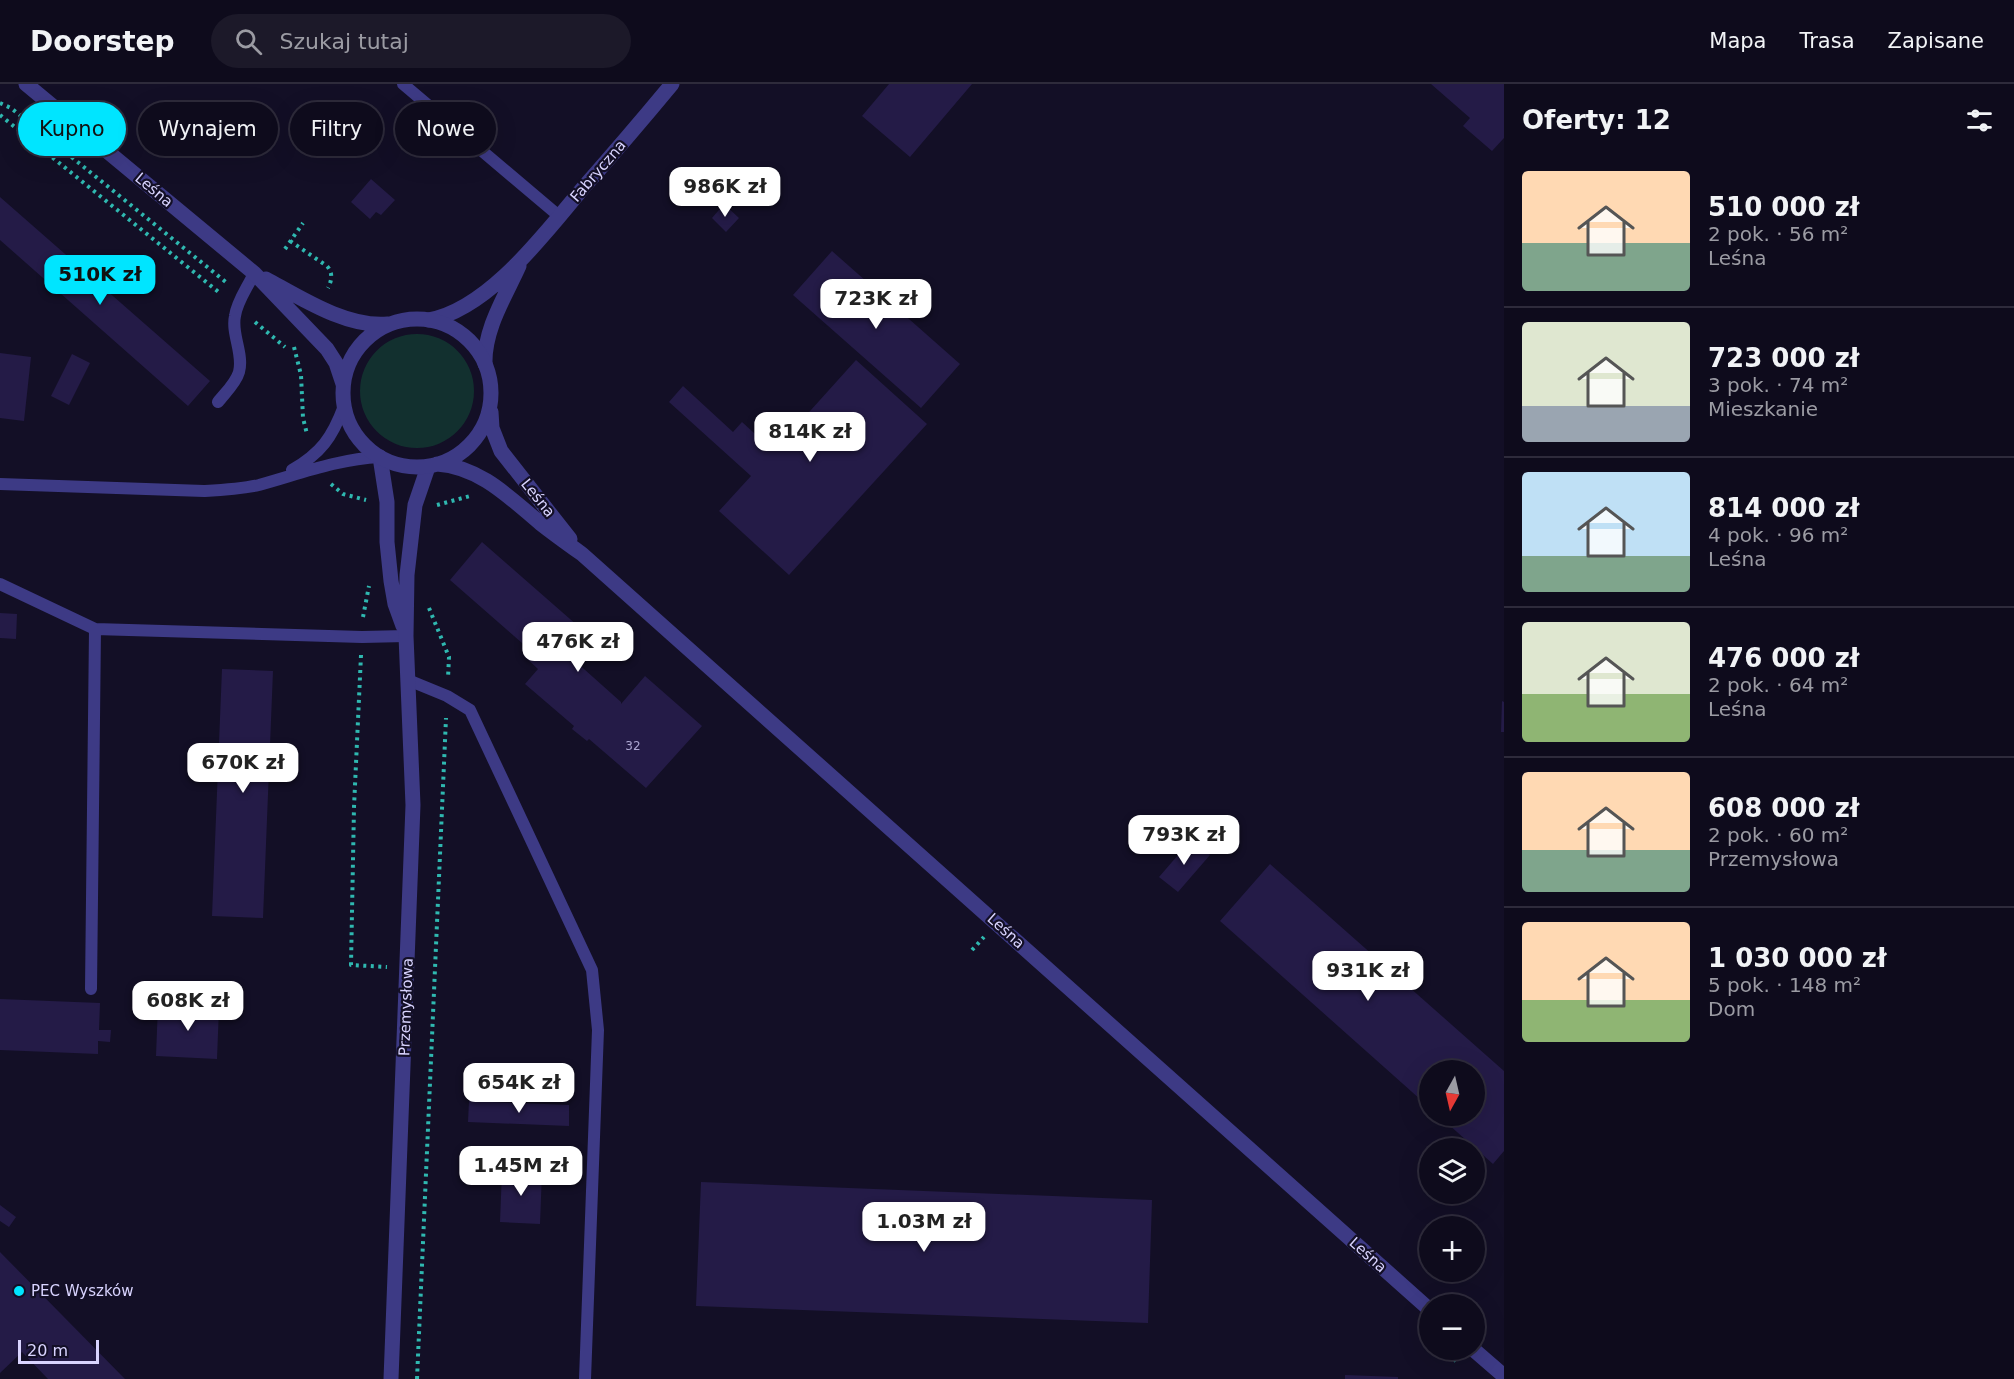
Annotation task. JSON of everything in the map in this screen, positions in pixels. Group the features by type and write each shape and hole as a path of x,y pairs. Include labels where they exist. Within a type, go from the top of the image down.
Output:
{"street":[{"name":"Leśna","path":"26,84 254,273 327,348 336,363 343,384"},
{"name":"Fabryczna","path":"429,320 453,313 477,297 523,258 672,84"},
{"name":"Fabryczna","path":"485,364 485,352 493,322 523,258"},
{"name":"Leśna","path":"254,273 343,317 376,325 391,323"},
{"path":"404,320 429,320 447,325 463,335 476,348 485,364 491,392 490,406 485,422 472,443 453,458 433,465 403,466 380,458 363,444 351,426 344,406 343,384 348,364 359,347 373,333 391,323 404,320"},
{"name":"Leśna","path":"490,406 492,428 501,451 582,554"},
{"name":"Przemysłowa","path":"380,458 387,502 387,542 391,581 395,604 406,636"},
{"name":"Leśna","path":"433,465 448,465 470,471 495,485 582,554 1419,1300"},
{"name":"Przemysłowa","path":"392,1379 413,805 406,636 407,575 418,493 433,465"},
{"path":"1485,1360 1504,1376"}],"lane":[{"path":"403,84 559,216"},
{"path":"218,402 240,371 234,320 237,307 254,273"},
{"path":"281,477 306,462 323,447 336,426 344,406"},
{"path":"0,484 204,491 258,485 341,462 380,458"},
{"path":"0,584 95,629 406,636"},
{"path":"91,989 95,629"},
{"path":"408,680 447,696 470,710 592,970 598,1030 585,1379"}],"path":[{"path":"0,103 20,115 228,283"},
{"path":"0,115 285,347"},
{"path":"285,249 303,223"},
{"path":"290,241 331,271 331,280 326,290"},
{"path":"293,344 301,375 303,418 309,438"},
{"path":"325,475 343,494 374,501"},
{"path":"370,575 362,636 354,807 351,964 407,969"},
{"path":"417,1379 449,657 428,601"}],"green space":[{"path":"417,334 439,339 457,351 469,369 474,391 469,413 457,431 439,443 417,448 395,443 377,431 365,413 360,391 365,369 377,351 395,339"}],"building":[{"path":"889,84 972,84 910,157 862,116"},
{"path":"1431,84 1504,84 1504,138 1492,151 1463,126 1470,118"},
{"path":"371,179 395,200 381,215 376,212 370,219 351,202"},
{"path":"0,197 210,381 188,406 0,240"},
{"path":"724,204 739,218 726,232 712,218"},
{"path":"832,251 960,364 921,408 793,295"},
{"path":"0,353 31,357 24,421 0,418"},
{"path":"72,354 90,363 69,405 51,396"},
{"path":"856,360 927,424 789,575 719,511 751,476 669,402 683,386 733,432 742,422 774,451"},
{"path":"482,542 594,640 575,661 621,704 645,676 702,726 646,788 589,739 587,741 572,729 574,726 525,684 538,669 524,656 530,650 450,580"},
{"path":"0,613 17,614 16,639 0,638"},
{"path":"222,669 273,671 263,918 212,916"},
{"path":"1502,701 1504,702 1504,732 1501,732"},
{"path":"1191,840 1210,855 1178,892 1159,877"},
{"path":"1270,864 1504,1071 1504,1151 1493,1164 1485,1157 1485,1138 1464,1138 1450,1126 1485,1126 1485,1060 1419,1060 1419,1098 1220,921"},
{"path":"0,999 100,1003 99,1030 111,1030 110,1042 98,1041 98,1054 0,1050"},
{"path":"158,1005 219,1008 217,1059 156,1056"},
{"path":"469,1101 569,1105 569,1126 468,1122"},
{"path":"502,1171 542,1172 540,1224 500,1222"},
{"path":"701,1182 1152,1200 1148,1323 696,1306"},
{"path":"0,1205 16,1217 9,1227 0,1221"},
{"name":"PEC Wyszków","path":"0,1252 125,1379 48,1379 22,1352 0,1373"},
{"path":"1345,1375 1398,1377 1398,1379 1345,1379"}],"place":[{"name":"PEC Wyszków","path":"19,1291"}]}
